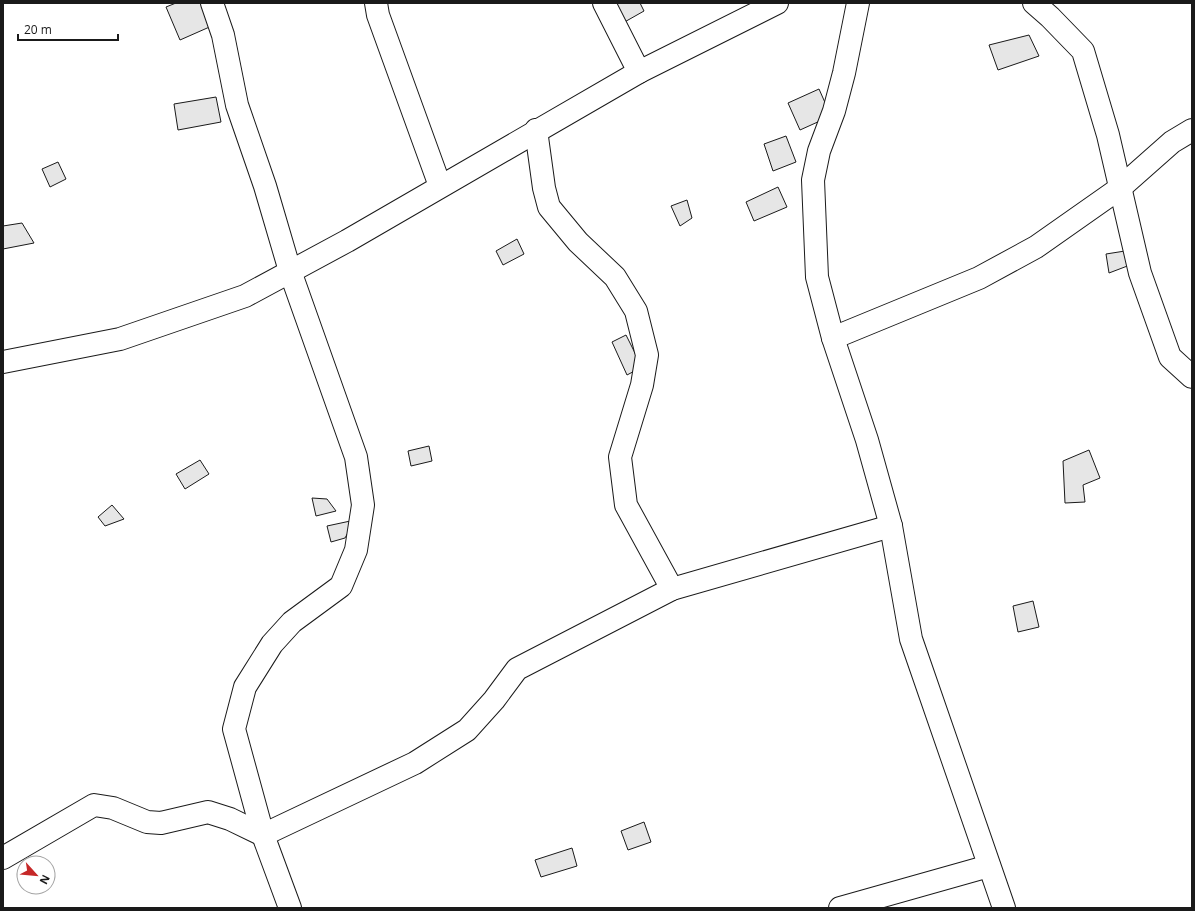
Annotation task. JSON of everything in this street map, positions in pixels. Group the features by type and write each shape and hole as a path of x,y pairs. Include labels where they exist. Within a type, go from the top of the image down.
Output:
{"street":[{"path":"212,3 223,35 237,105 265,186 290,271 356,457 363,505 356,550 341,586 292,622 272,644 245,687 234,729 263,835 290,908"},
{"path":"376,3 383,30 440,186"},
{"path":"604,3 639,72"},
{"path":"3,362 120,339 245,296 347,241 536,130 639,72 777,3"},
{"path":"858,3 844,73 834,111 819,151 813,180 817,277 833,338 867,440 891,526 911,639 1004,908"},
{"path":"1034,3 1083,51 1108,135 1140,273 1170,357 1192,377"},
{"path":"536,130 544,188 550,207 578,242 615,277 636,311 647,355 642,385 620,457 626,505 672,589"},
{"path":"833,338 979,278 1036,247 1120,188 1172,142 1192,130"},
{"path":"263,835 415,763 467,730 494,700 517,670 672,589 891,526"},
{"path":"3,858 94,805 113,808 147,822 161,823 208,812 230,819 263,835"},
{"path":"840,908 989,866"}],"building":[{"path":"176,3 204,3 214,25 180,40 166,7"},
{"path":"608,3 640,3 644,11 621,24"},
{"path":"1029,35 1039,56 998,70 989,45"},
{"path":"819,89 831,116 800,130 788,103"},
{"path":"216,97 221,122 178,130 174,104"},
{"path":"786,136 796,162 773,171 764,144"},
{"path":"58,162 66,179 50,187 42,169"},
{"path":"778,187 787,207 754,221 746,202"},
{"path":"687,200 692,218 680,226 671,206"},
{"path":"22,223 34,243 3,249 3,226"},
{"path":"517,239 524,254 503,265 496,251"},
{"path":"1125,251 1130,265 1109,273 1106,254"},
{"path":"626,335 642,367 627,375 612,342"},
{"path":"429,446 432,461 411,466 408,451"},
{"path":"1089,450 1100,478 1083,485 1085,502 1065,503 1063,461"},
{"path":"200,460 209,474 185,489 176,474"},
{"path":"312,498 327,499 336,511 316,516"},
{"path":"112,505 124,519 105,526 98,517"},
{"path":"355,520 345,538 331,542 327,526"},
{"path":"1033,601 1039,627 1018,632 1013,606"},
{"path":"644,822 651,842 628,850 621,831"},
{"path":"572,848 577,866 541,877 535,860"}]}
